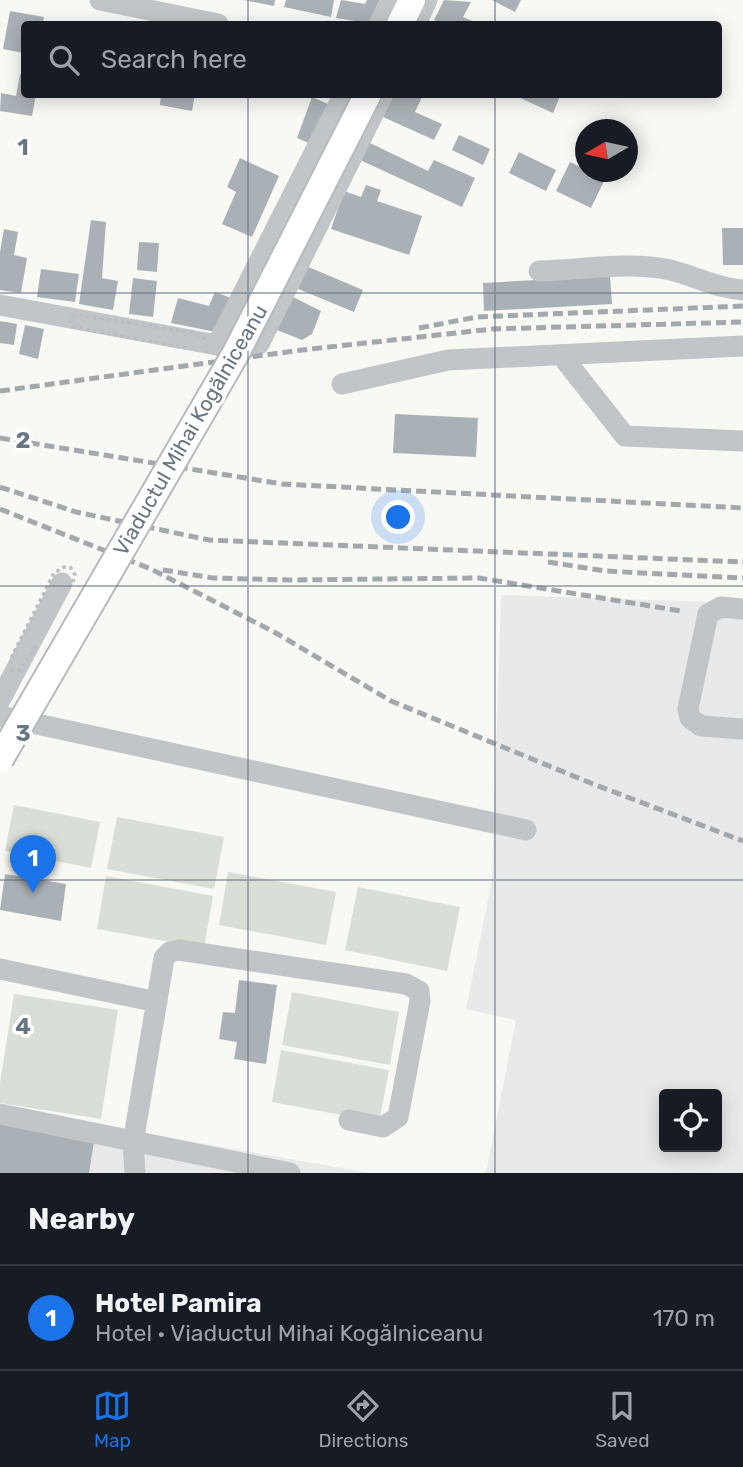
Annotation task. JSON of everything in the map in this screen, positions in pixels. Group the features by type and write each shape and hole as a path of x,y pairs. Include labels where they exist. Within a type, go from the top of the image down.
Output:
{"main road":[{"path":"402,21 412,0"},
{"name":"Viaductul Mihai Kogălniceanu","path":"0,759 236,353 366,98"}],"street":[{"path":"100,0 203,21"},
{"path":"380,21 391,0"},
{"path":"417,21 427,0"},
{"path":"211,352 342,98"},
{"path":"0,305 211,352 259,344 381,98"},
{"path":"539,271 634,268 670,270 727,289 743,290"},
{"path":"342,384 447,360 743,346"},
{"path":"561,355 625,436 743,441"},
{"path":"0,700 67,582"},
{"path":"743,609 721,607 708,614 688,709 690,718 701,726 743,730"},
{"path":"0,716 526,830"},
{"path":"135,1173 133,1143 164,958 170,952 179,950 406,984 419,990 420,1002 398,1117 383,1127 349,1120"},
{"path":"0,969 157,1002"},
{"path":"0,1114 290,1173"}],"path":[{"path":"186,348 74,327 70,320 78,315 191,332 204,338 211,352"},
{"path":"21,670 12,669 10,660 54,573 68,567 75,575 67,582"}],"shaded area":[{"path":"501,595 743,603 743,1173 486,1173 516,1020 466,1009 492,881"},
{"path":"14,805 100,822 91,868 5,851"},
{"path":"117,817 224,837 214,889 107,869"},
{"path":"228,872 336,892 326,945 219,925"},
{"path":"106,876 213,896 204,948 97,929"},
{"path":"358,887 460,907 447,971 345,950"},
{"path":"292,992 399,1012 390,1065 282,1045"},
{"path":"14,994 118,1010 101,1119 0,1103 0,1083"},
{"path":"281,1050 389,1070 379,1122 272,1102"},
{"path":"0,1108 369,1173 0,1173"}],"building":[{"path":"244,0 275,0 274,6"},
{"path":"286,0 334,0 331,17 284,7"},
{"path":"341,0 365,4 367,0 384,0 374,21 336,18"},
{"path":"444,0 471,2 463,17 472,21 434,20"},
{"path":"492,0 521,0 515,12"},
{"path":"10,11 44,17 43,21 21,21 21,52 3,49"},
{"path":"20,74 21,98 35,98 32,116 0,111 1,93 16,96"},
{"path":"161,98 194,98 192,111 160,105"},
{"path":"312,98 328,104 313,145 297,138"},
{"path":"391,98 422,98 415,112 442,124 434,140 383,117"},
{"path":"520,98 559,98 553,113"},
{"path":"459,135 490,149 483,165 452,150"},
{"path":"368,142 428,171 434,160 475,178 462,207 360,160"},
{"path":"519,152 556,170 546,191 509,173"},
{"path":"240,158 279,176 252,237 222,224 236,192 227,187"},
{"path":"570,162 575,164 575,182 604,182 591,208 556,191"},
{"path":"366,185 381,190 377,201 422,216 409,255 331,229 344,191 361,197"},
{"path":"91,220 106,222 102,278 118,281 113,310 79,304"},
{"path":"722,228 743,228 743,265 723,265"},
{"path":"4,229 18,232 14,255 27,258 21,293 0,290 0,252"},
{"path":"139,242 159,243 157,272 137,270"},
{"path":"306,266 363,290 354,312 296,288"},
{"path":"41,269 79,274 75,302 37,297"},
{"path":"610,276 612,304 484,311 483,283"},
{"path":"133,278 157,281 153,317 129,314"},
{"path":"215,292 231,298 216,332 171,323 178,298 209,306"},
{"path":"293,297 321,311 312,334 302,340 277,330"},
{"path":"0,321 17,324 14,345 0,343"},
{"path":"25,325 44,329 38,359 19,354"},
{"path":"395,414 478,418 476,457 393,453"},
{"path":"5,874 66,884 61,921 0,910"},
{"path":"239,980 277,985 266,1064 234,1059 237,1042 219,1039 223,1012 235,1013"},
{"path":"0,1121 95,1136 89,1173 0,1173"}],"railway":[{"path":"419,328 477,317 743,306"},
{"path":"0,391 302,350 492,329 743,322"},
{"path":"0,438 282,484 743,508"},
{"path":"0,487 76,512 209,540 743,562"},
{"path":"0,509 151,569 276,633 391,701 593,784 743,841"},
{"path":"548,562 605,571 743,578"},
{"path":"163,570 213,578 289,580 479,578 681,611"}],"place":[{"name":"Hotel Pamira","path":"33,893"}]}
